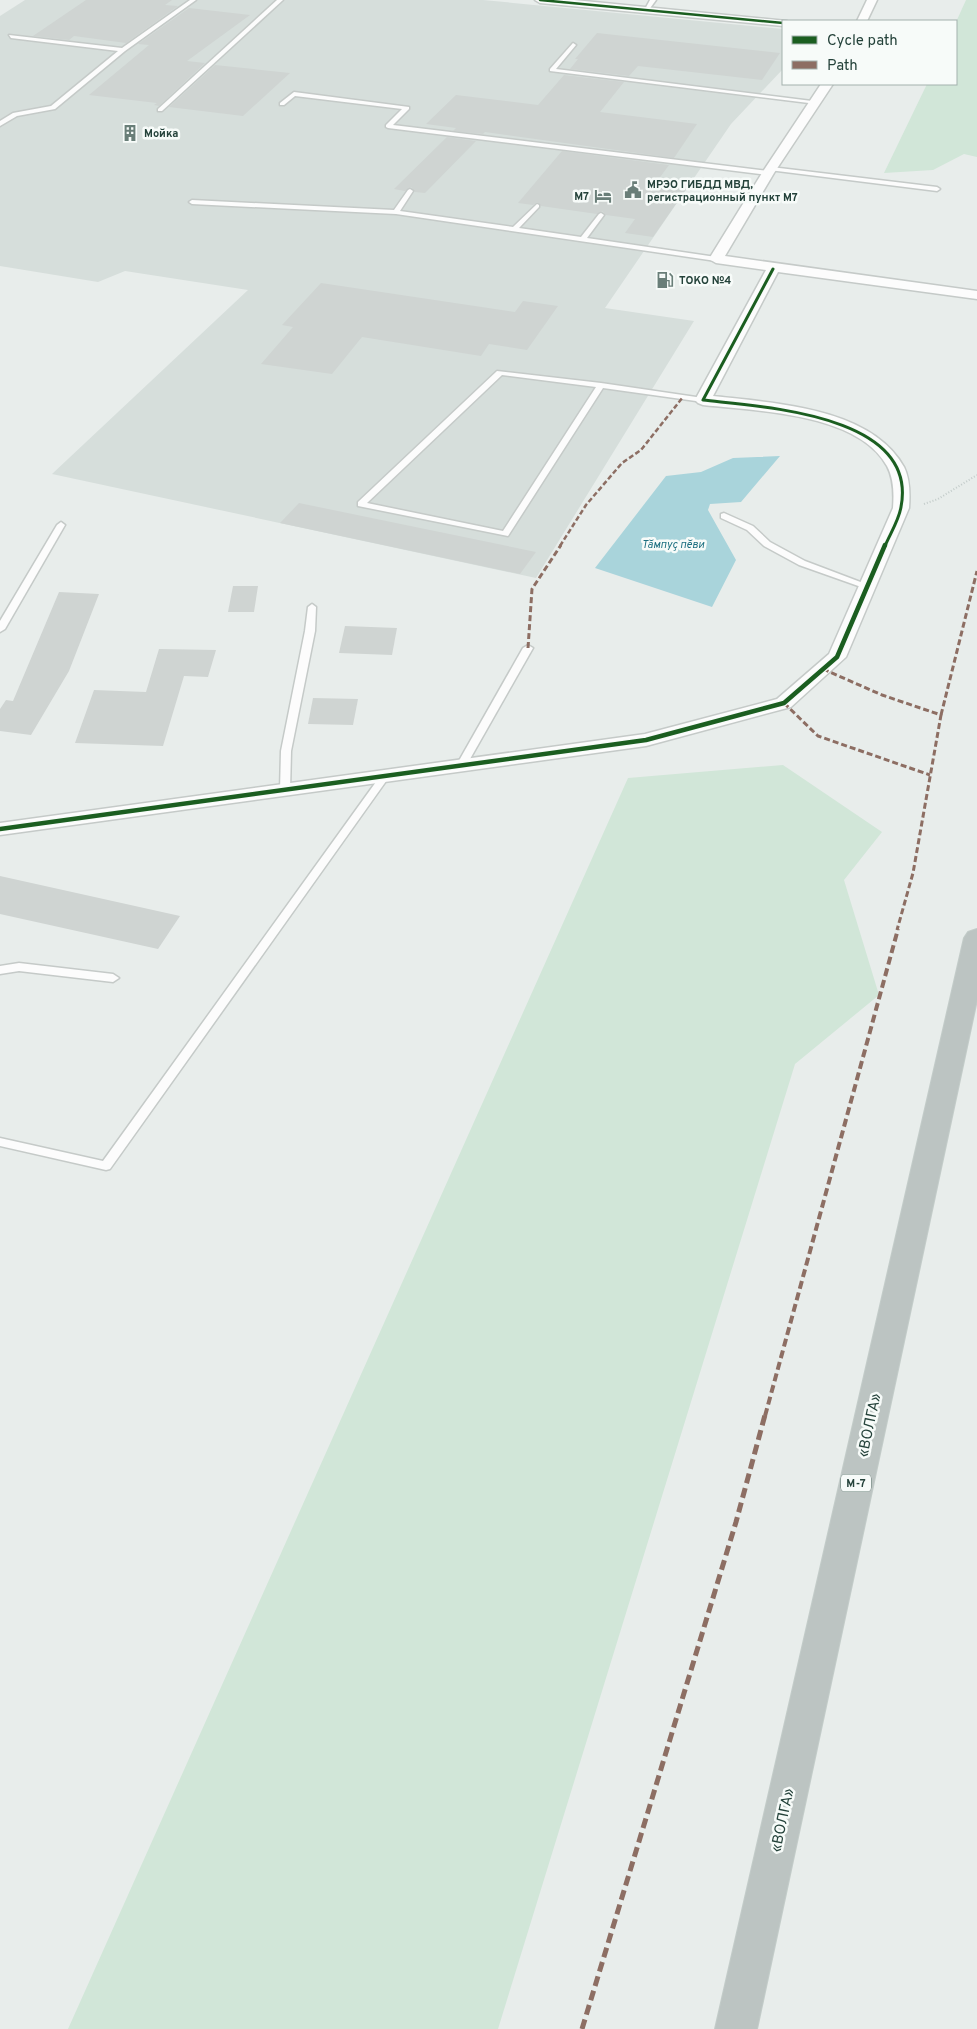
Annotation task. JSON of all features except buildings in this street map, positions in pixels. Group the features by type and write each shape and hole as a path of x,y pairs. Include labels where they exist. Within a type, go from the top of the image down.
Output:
{"highway":[{"name":"«ВОЛГА»","path":"736,2029 977,938"}],"street":[{"path":"540,0 782,23"},
{"path":"862,20 872,0"},
{"path":"826,85 817,102 769,171 716,260 977,295"},
{"path":"0,829 384,778 646,740 784,703 837,657 901,508 902,486 895,466 884,450 864,434 833,420 800,413 703,400 773,269"}],"lane":[{"path":"0,124 15,114 53,108 123,50 193,0"},
{"path":"160,110 280,0"},
{"path":"646,10 653,0"},
{"path":"11,36 123,50"},
{"path":"574,45 552,70 817,102"},
{"path":"282,104 294,94 408,108 388,126 769,171 937,188"},
{"path":"396,212 410,191"},
{"path":"192,202 396,212 716,260"},
{"path":"514,230 538,206"},
{"path":"582,240 601,215"},
{"path":"601,385 505,534 361,504 500,373 601,385 703,400"},
{"path":"724,516 750,528 767,544 802,563 867,586"},
{"path":"0,629 61,525"},
{"path":"285,791 286,750 310,631 312,607"},
{"path":"461,766 528,648"},
{"path":"0,1142 106,1166 384,778"},
{"path":"0,970 19,967 113,978"}],"path":[{"path":"901,508 916,506 938,499 977,475"}],"shaded area":[{"path":"25,0 483,0 782,29 782,70 731,124 605,308 694,321 536,578 52,474 248,290 125,271 98,282 0,266 0,16"}],"green space":[{"path":"966,0 977,0 977,157 964,154 933,170 884,173 927,85 957,85 957,20"},
{"path":"783,765 882,832 844,880 879,995 795,1064 498,2029 68,2029 628,778"}],"water":[{"name":"Тӑмпуҫ пӗви","path":"780,456 741,502 710,504 708,510 736,560 712,607 595,568 666,476 701,472 733,458"}],"marked path":[{"path":"528,648 532,589 586,505 622,463 641,450 683,397"},
{"path":"941,715 977,571"},
{"path":"582,2029 736,1522 913,873 941,715 882,695 823,669"},
{"path":"784,703 818,736 930,775"}],"cycle path":[{"path":"540,0 782,23"},
{"path":"0,829 646,740 784,703 837,657 901,508 901,493 896,467 883,448 863,434 838,423 810,415 703,400 773,269"}],"place":[{"name":"Мойка","path":"130,133"},
{"name":"МРЭО ГИБДД МВД, регистрационный пункт М7","path":"633,190"},
{"name":"М7","path":"603,196"},
{"name":"ТОКО №4","path":"665,280"}]}
